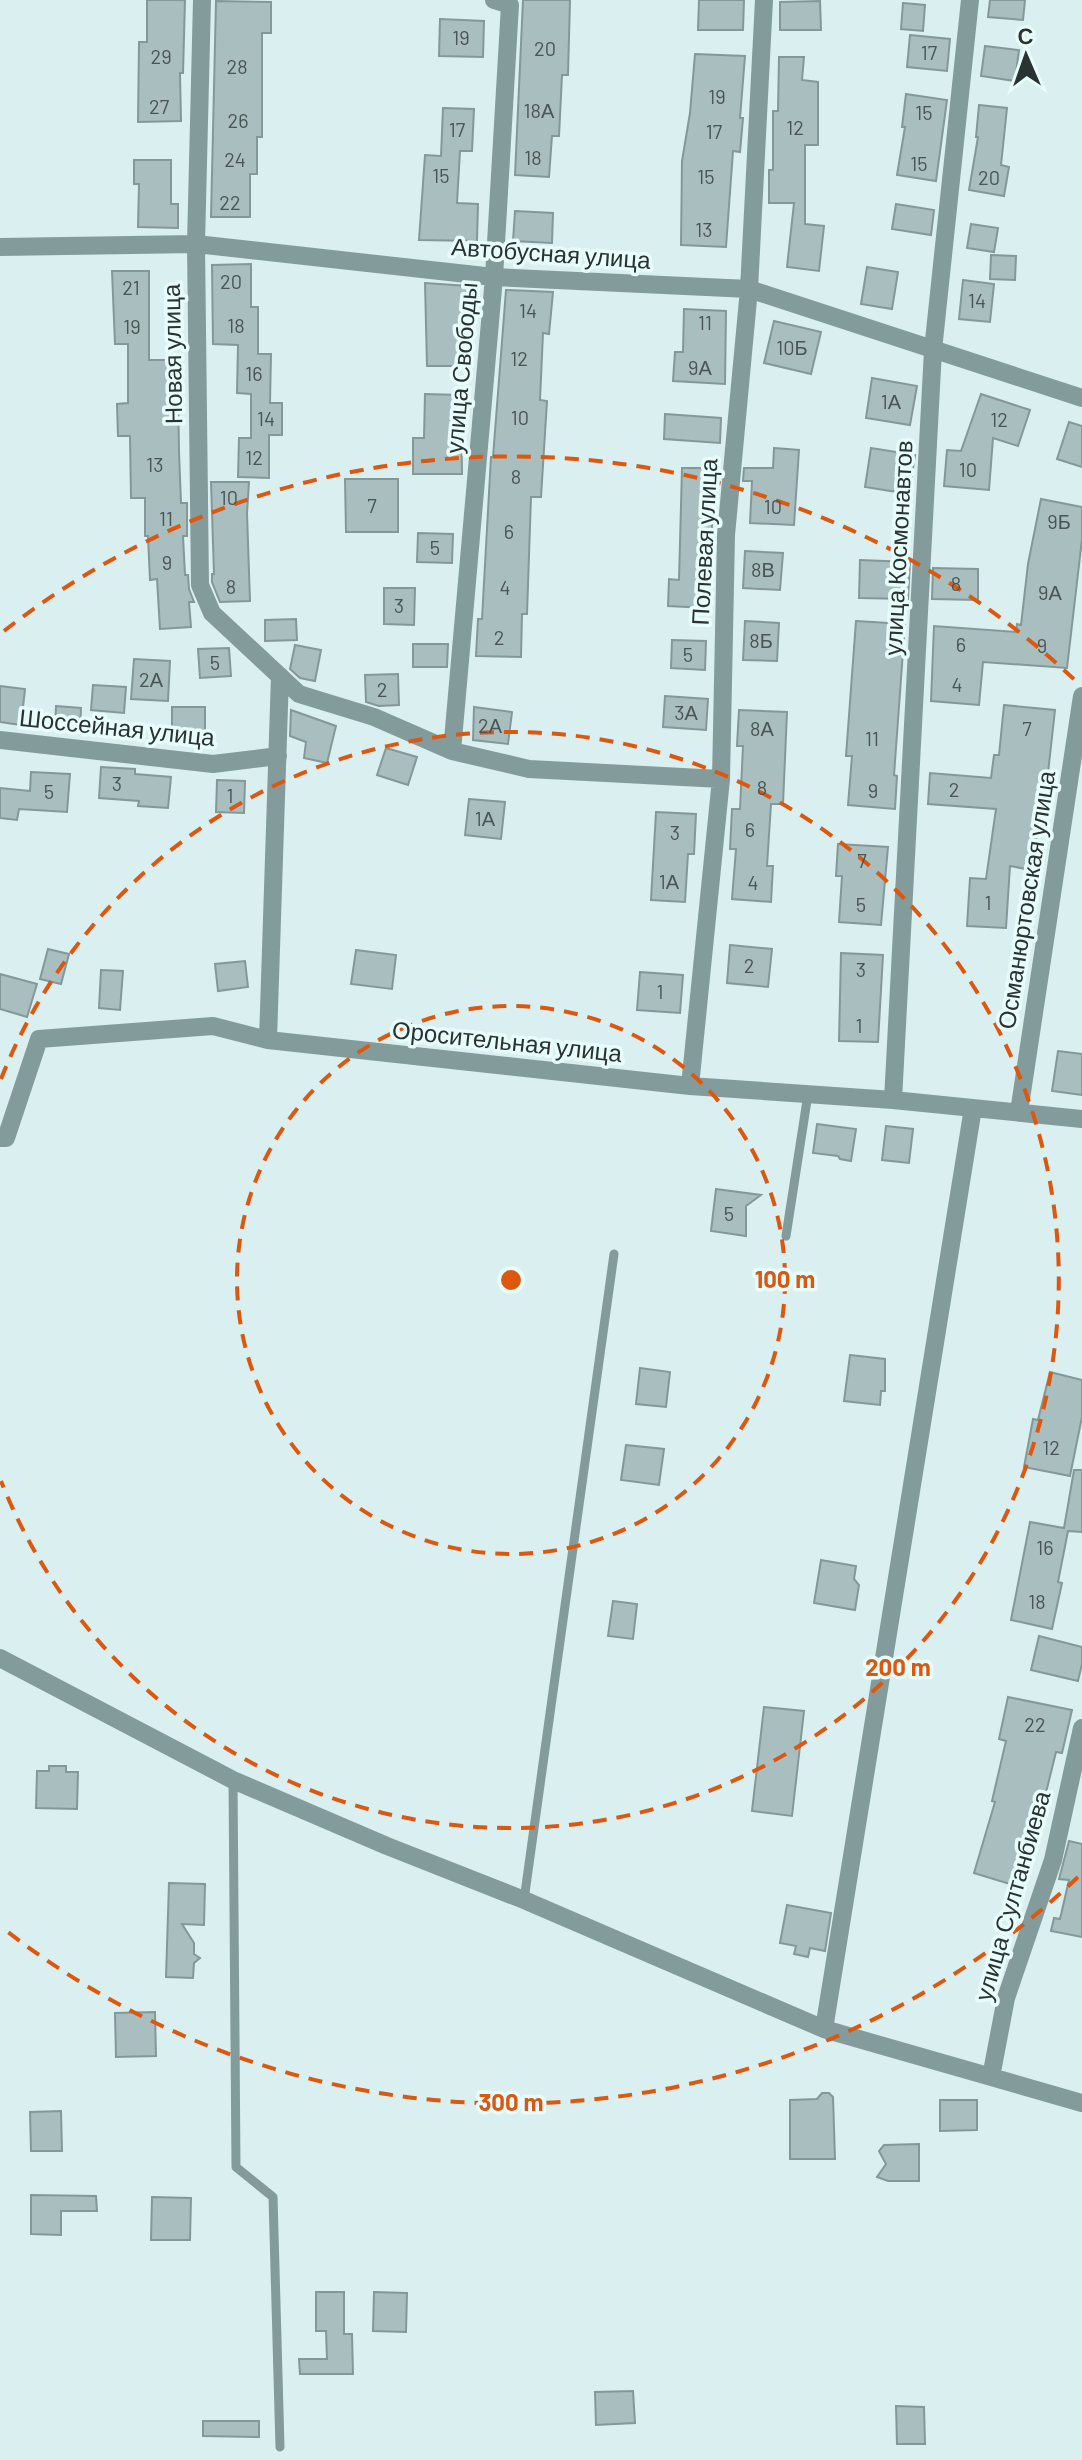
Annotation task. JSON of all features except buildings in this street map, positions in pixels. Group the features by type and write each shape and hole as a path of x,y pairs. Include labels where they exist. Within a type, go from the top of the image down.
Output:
{"street":[{"name":"Новая улица","path":"202,0 196,244 200,585 212,613 299,694 374,717 452,751 529,769 721,779"},
{"name":"улица Свободы","path":"452,751 494,277 510,5 494,0"},
{"name":"Полевая улица","path":"690,1086 721,779 726,535 749,289 764,0"},
{"name":"улица Космонавтов","path":"893,1100 933,350 970,0"},
{"name":"Автобусная улица","path":"0,247 196,244 494,277 749,289 1082,398"},
{"path":"268,1040 280,676"},
{"name":"Османюртовская улица","path":"1019,1112 1082,696"},
{"name":"Шоссейная улица","path":"0,740 213,764 278,756"},
{"name":"Оросительная улица","path":"0,1138 6,1138 39,1039 213,1026 268,1040 690,1086 893,1100 1082,1119"},
{"path":"824,2029 973,1108"},
{"path":"0,1658 233,1780 824,2029 1082,2103"},
{"name":"улица Султанбиева","path":"991,2077 1006,1998 1053,1860 1082,1728"}],"lane":[{"path":"786,1236 808,1094"},
{"path":"524,1900 614,1254"},
{"path":"233,1780 236,2167 273,2197 280,2447"}]}
